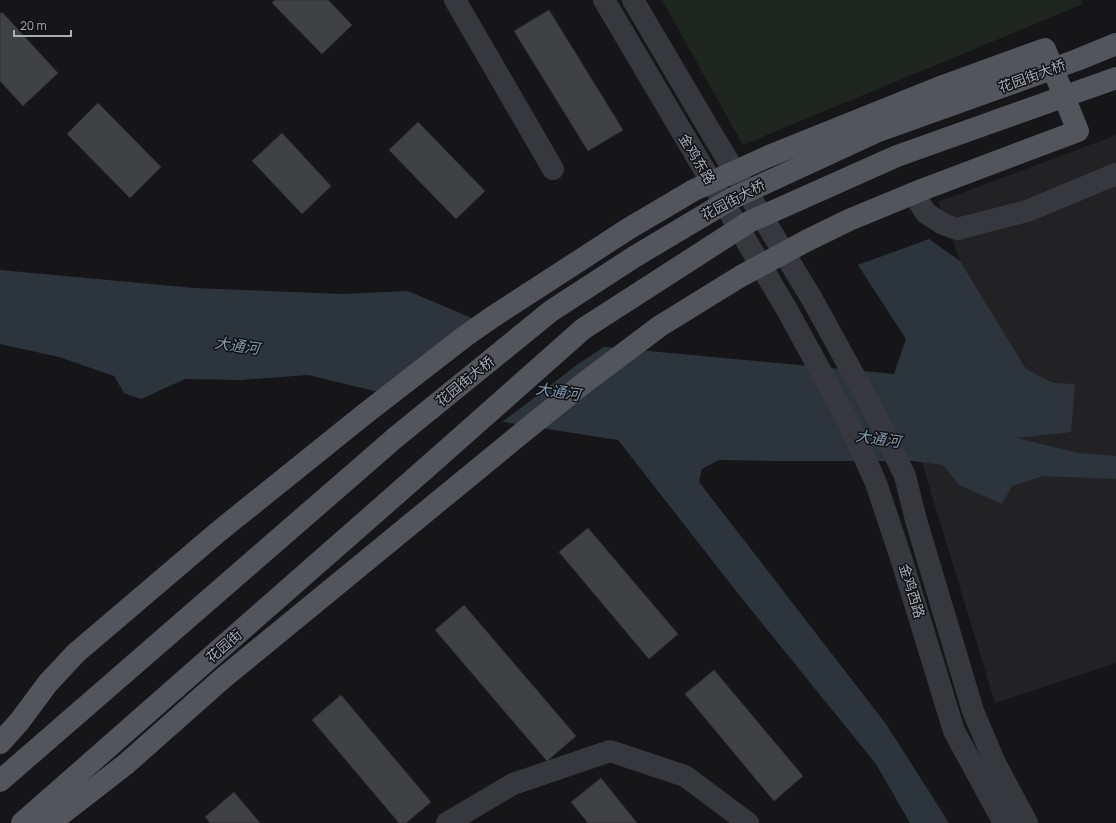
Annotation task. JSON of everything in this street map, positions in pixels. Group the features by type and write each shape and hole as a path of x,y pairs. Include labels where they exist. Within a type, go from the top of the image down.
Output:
{"main road":[{"name":"花园街大桥","path":"0,781 396,437 551,311 634,257 732,198 876,132 1077,60 1116,44"},
{"path":"0,743 19,722 48,683 76,653 218,532 366,413 464,337 491,318 628,229 694,190 769,156 943,86 1046,49 1078,131 913,193 849,220 784,252 741,276 660,326 584,383 523,432 227,674 126,764 50,823"},
{"name":"花园街大桥","path":"425,469 583,328 749,222 897,156 1116,78"},
{"name":"花园街","path":"22,823 425,469"}],"street":[{"path":"455,0 553,169"},
{"name":"金鸡东路","path":"604,0 815,360"},
{"name":"金鸡东路","path":"633,0 812,299 846,359"},
{"path":"913,193 926,213 943,224 957,229 1027,211 1116,174"},
{"name":"金鸡西路","path":"846,359 905,476 916,520 973,711 995,763 1027,823"},
{"name":"金鸡西路","path":"815,360 847,419 876,484 901,558 954,732 1004,823"},
{"path":"447,823 513,784 610,751 685,776 748,823"}],"shaded area":[{"path":"662,0 1081,0 1083,4 743,145"},
{"path":"1116,135 1116,663 995,703 895,374 960,261 938,202"}],"water":[{"name":"大通河","path":"929,239 960,261 1026,369 1053,383 1075,384 1071,432 1017,438 1078,453 1116,456 1116,479 1043,476 1012,486 1002,504 959,485 943,465 913,461 719,460 702,469 699,482 886,724 949,823 910,823 876,764 740,596 618,440 504,422 308,375 240,380 185,379 141,399 124,393 114,376 59,357 0,344 0,270 194,288 343,294 408,291 521,339 894,374 906,339 858,265"}],"pier":[{"path":"485,322 522,337 607,345 578,364 501,423 386,395"}],"building":[{"path":"275,0 328,0 352,25 322,54 272,3"},
{"path":"549,10 623,130 588,151 514,31"},
{"path":"2,12 58,73 23,106 0,81 0,14"},
{"path":"98,103 161,167 130,198 67,134"},
{"path":"418,122 485,191 456,219 389,150"},
{"path":"282,133 331,186 302,214 252,161"},
{"path":"588,528 678,634 649,659 559,552"},
{"path":"464,605 576,736 547,761 435,630"},
{"path":"714,670 803,776 774,801 685,694"},
{"path":"341,695 431,802 406,823 399,823 312,720"},
{"path":"601,778 637,823 588,823 571,802"},
{"path":"234,792 260,823 210,823 205,817"}]}
